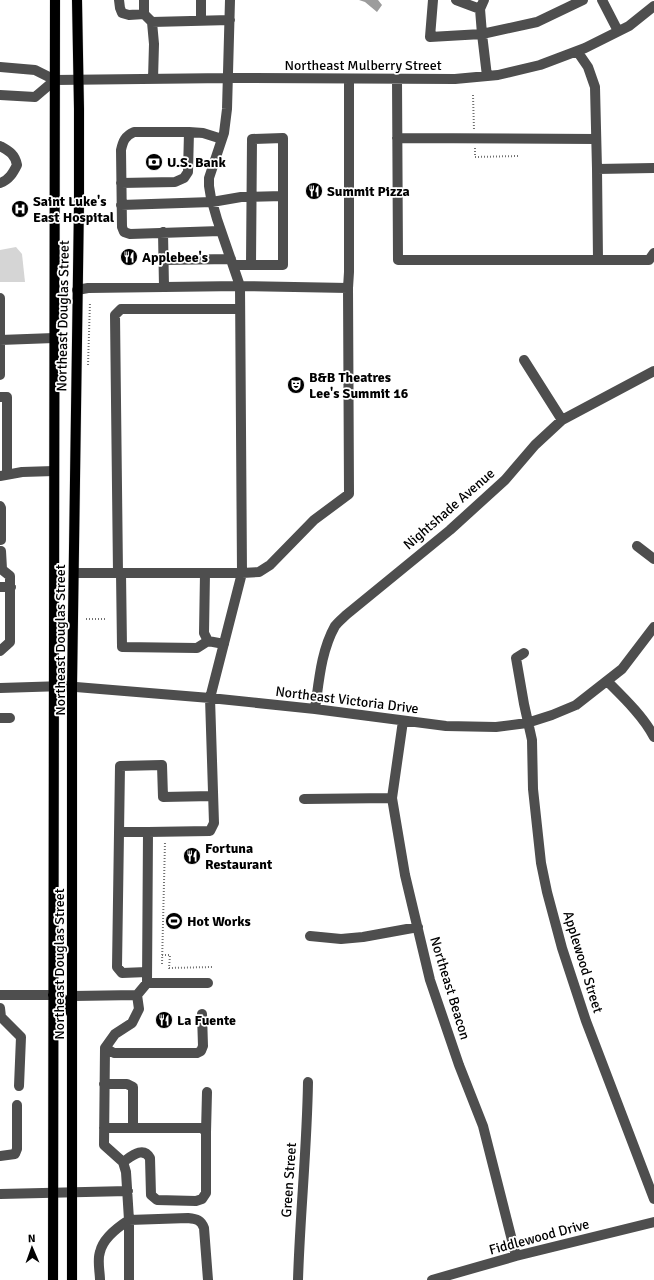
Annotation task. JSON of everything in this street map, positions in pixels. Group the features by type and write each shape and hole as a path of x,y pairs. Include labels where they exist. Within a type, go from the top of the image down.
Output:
{"main road":[{"name":"Northeast Douglas Street","path":"53,1280 55,0"},
{"name":"Northeast Douglas Street","path":"72,1280 72,687 79,164 77,0"},
{"path":"53,995 63,998 68,1003 72,1016"}],"street":[{"path":"120,0 121,11 125,15 144,14"},
{"path":"144,0 144,14 152,22 154,44 153,79"},
{"path":"200,0 201,20"},
{"path":"119,832 210,831 214,823 210,698 242,574 240,286 220,231 209,186 209,178 222,140 227,109 230,0"},
{"path":"433,0 430,37 482,34 537,22 583,0"},
{"path":"456,0 482,5 482,34 487,76"},
{"path":"602,0 618,31"},
{"name":"Northeast Mulberry Street","path":"55,80 229,78 455,79 498,75 540,65 577,51 629,26 654,6"},
{"path":"152,22 230,20"},
{"path":"577,51 588,67 595,87 598,260"},
{"path":"0,67 35,70 55,80 35,97 0,95"},
{"path":"74,573 242,574 259,572 270,565 314,520 349,494 349,79"},
{"path":"397,79 398,260 649,260 654,252"},
{"path":"220,231 130,234 124,232 122,227 121,205 121,150 128,135 134,132 203,133 222,140"},
{"path":"121,183 175,182 184,178 188,172 189,132"},
{"path":"164,260 232,262 251,265 283,265 283,138 252,139 251,265"},
{"path":"397,138 596,139"},
{"path":"0,146 10,151 16,158 17,165 6,181 0,183"},
{"path":"597,169 654,168"},
{"path":"121,205 212,202 241,196 283,196"},
{"path":"163,232 164,287"},
{"path":"77,290 88,288 240,286 348,288"},
{"path":"0,298 0,375"},
{"path":"224,644 208,641 197,648 122,647 119,573 115,315 121,309 240,309"},
{"path":"0,340 54,338"},
{"path":"524,360 562,420"},
{"name":"Nightshade Avenue","path":"315,709 326,646 336,625 346,615 450,530 505,480 535,445 562,420 654,371"},
{"path":"0,397 7,397 4,475 54,471"},
{"path":"0,506 1,540"},
{"path":"637,546 654,559"},
{"path":"0,651 10,642 5,628 11,587 10,576 1,568 2,551"},
{"path":"205,573 204,633 208,641"},
{"path":"0,587 11,587"},
{"name":"Northeast Victoria Drive","path":"0,688 54,686 72,687 210,698 466,727 496,727 527,723 576,705 622,669 654,627"},
{"name":"Applewood Street","path":"524,652 516,658 527,723 532,740 533,789 541,863 558,934 586,1021 654,1199"},
{"path":"607,681 625,699 651,730 654,737"},
{"name":"Northeast Beacon","path":"403,721 392,798 405,875 430,980 441,1014 483,1126 516,1256"},
{"path":"147,972 122,973 117,967 120,766 162,765 163,797 213,796"},
{"path":"304,799 392,798"},
{"path":"129,1280 129,1220 126,1172 123,1162 104,1145 105,1048 115,1034 132,1024 139,1009 137,995 147,982 148,832"},
{"path":"310,936 341,939 363,938 418,927"},
{"path":"147,982 208,983"},
{"path":"0,995 53,995"},
{"path":"73,996 137,995"},
{"path":"0,1008 1,1017 21,1037 19,1086"},
{"path":"105,1048 114,1053 197,1053 203,1046 202,1014"},
{"name":"Green Street","path":"298,1280 301,1207 308,1114 308,1082"},
{"path":"104,1084 127,1084 133,1087 133,1128"},
{"path":"123,1162 140,1152 143,1152 149,1156 151,1195 157,1200 196,1201 202,1199 206,1193 206,1092"},
{"path":"0,1156 15,1154 17,1149 17,1105"},
{"path":"104,1128 187,1127 202,1128 206,1132"},
{"path":"0,1194 128,1191"},
{"path":"100,1280 100,1252 112,1232 119,1226 129,1220 188,1218 197,1219 202,1222 204,1228 208,1280"},
{"name":"Fiddlewood Drive","path":"432,1280 516,1256 654,1222"}],"path":[{"path":"86,619 107,619"},
{"path":"162,964 164,843 168,832"},
{"path":"162,955 170,955 169,968 212,968"}],"shaded area":[{"path":"359,0 378,0 382,5 377,12 365,2"},
{"path":"16,247 22,254 25,282 0,282 0,250"}],"place":[{"name":"U.S. Bank","path":"154,162"},
{"name":"Summit Pizza","path":"314,191"},
{"name":"Saint Luke's East Hospital","path":"20,209"},
{"name":"Applebee's","path":"129,257"},
{"name":"B&B Theatres Lee's Summit 16","path":"296,385"},
{"name":"Fortuna Restaurant","path":"192,856"},
{"name":"Hot Works","path":"174,921"},
{"name":"La Fuente","path":"164,1020"}]}
